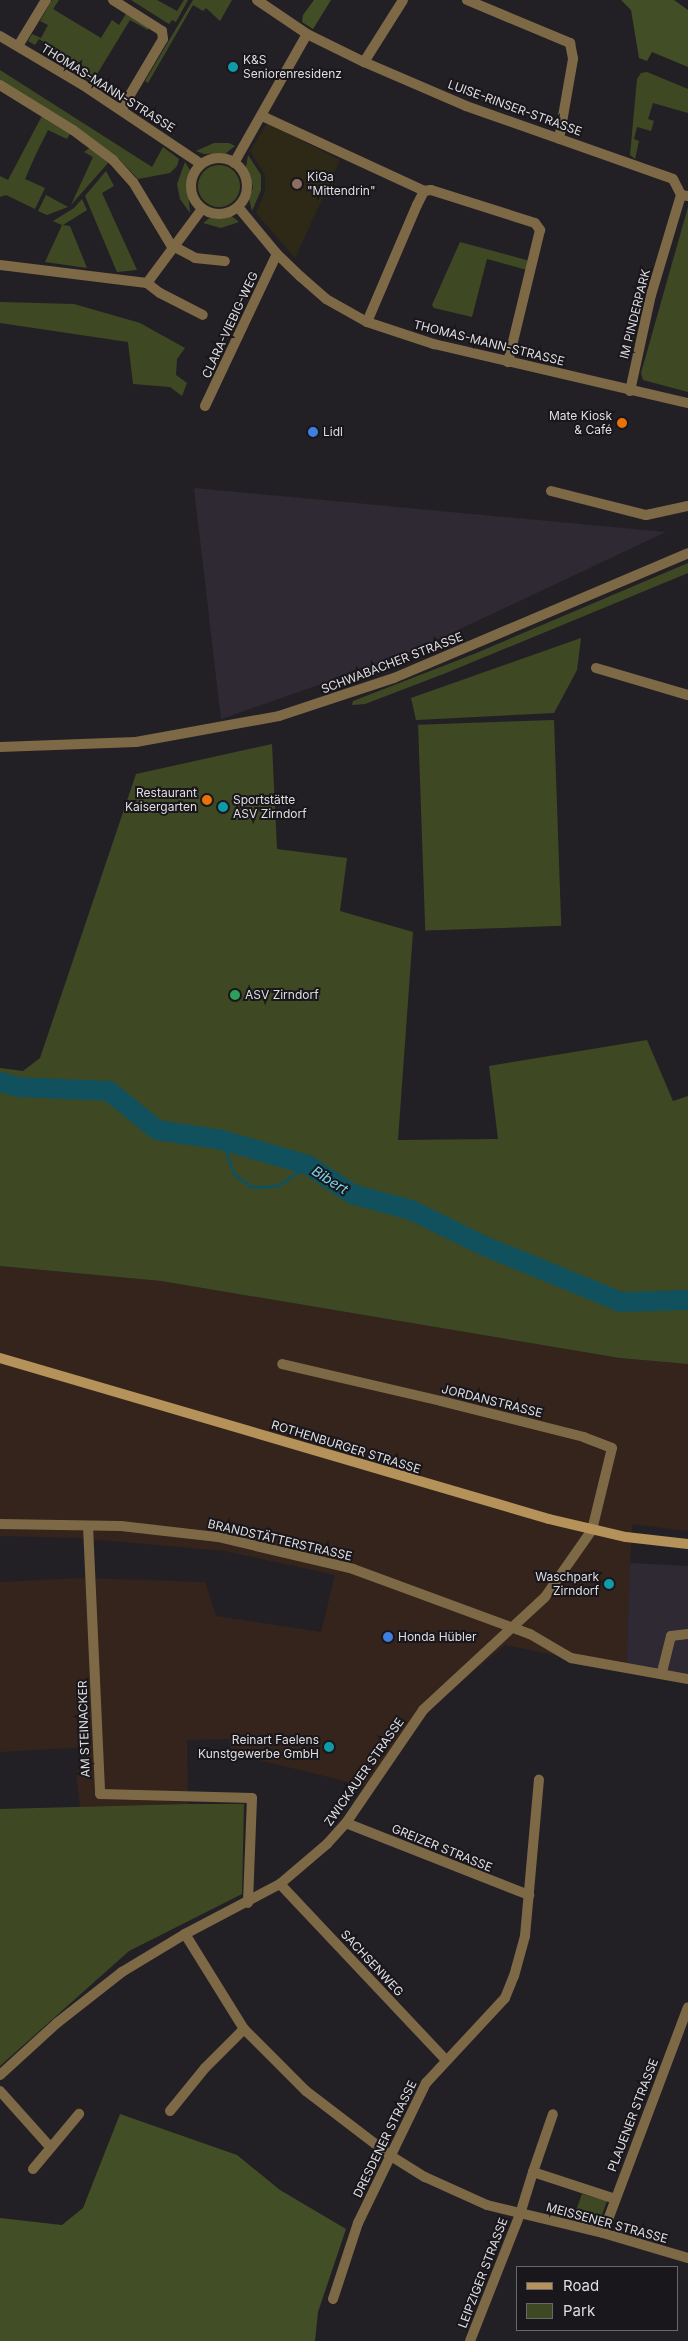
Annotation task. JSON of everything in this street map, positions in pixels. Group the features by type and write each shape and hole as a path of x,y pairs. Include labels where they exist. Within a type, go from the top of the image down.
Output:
{"main road":[{"name":"ROTHENBURGER STRASSE","path":"0,1358 486,1502 592,1530 688,1544"}],"street":[{"path":"18,46 46,0"},
{"path":"113,0 162,30 163,39 121,110"},
{"name":"LUISE-RINSER-STRASSE","path":"257,0 307,34 364,62 466,106 673,179 684,195"},
{"path":"364,62 403,0"},
{"path":"467,0 570,43 573,59 559,138"},
{"path":"234,163 307,34"},
{"name":"THOMAS-MANN-STRASSE","path":"0,36 121,110 201,164"},
{"path":"0,85 73,130 113,160 133,182 164,239 174,248 195,258 225,261"},
{"path":"262,116 424,191 431,190 535,224 540,230 508,362"},
{"path":"217,158 234,163 241,170 246,184 244,199 238,207 220,214 202,209 191,191 195,172 201,164 217,158"},
{"path":"367,322 424,191"},
{"name":"IM PINDERPARK","path":"630,391 651,295 684,195"},
{"name":"THOMAS-MANN-STRASSE","path":"238,207 276,254 326,299 367,322 434,344 630,391"},
{"path":"147,283 202,209"},
{"name":"CLARA-VIEBIG-WEG","path":"205,406 276,254"},
{"path":"0,266 147,283 160,293 203,315"},
{"path":"630,391 688,403"},
{"path":"551,491 646,515 688,506"},
{"name":"SCHWABACHER STRASSE","path":"0,747 136,742 279,716 394,678 688,553"},
{"path":"596,668 688,695"},
{"name":"JORDANSTRASSE","path":"282,1364 450,1403 584,1437 612,1448 592,1530"},
{"name":"BRANDSTÄTTERSTRASSE","path":"0,1524 121,1526 218,1537 353,1568 515,1628"},
{"name":"AM STEINACKER","path":"88,1526 100,1794 252,1798 248,1903"},
{"name":"ZWICKAUER STRASSE","path":"0,2075 57,2023 122,1972 185,1934 248,1903 280,1884 346,1823 423,1710 515,1628 561,1579 592,1530"},
{"path":"515,1628 571,1658 662,1672 688,1678"},
{"path":"662,1672 671,1636 688,1634"},
{"name":"DRESDENER STRASSE","path":"333,2299 358,2223 426,2082 445,2059 505,1998 526,1936 539,1780"},
{"name":"GREIZER STRASSE","path":"346,1823 529,1895"},
{"name":"SACHSENWEG","path":"280,1884 445,2059"},
{"name":"MEISSENER STRASSE","path":"185,1934 244,2029 306,2090 391,2156 461,2195 520,2214 603,2233 688,2258"},
{"name":"PLAUENER STRASSE","path":"603,2233 688,2007"},
{"path":"170,2111 205,2068 244,2029"},
{"path":"0,2091 50,2147"},
{"path":"33,2169 79,2114"},
{"name":"LEIPZIGER STRASSE","path":"470,2341 520,2214 532,2172 553,2114"},
{"path":"532,2172 615,2198"}],"shaded area":[{"name":"KiGa \"Mittendrin\"","path":"267,123 340,160 295,258 256,213 265,192 265,175 250,151"},
{"path":"194,488 666,532 407,654 221,719"},
{"path":"0,1266 161,1281 620,1358 688,1364 688,1531 632,1524 626,1670 505,1645 436,1703 369,1787 231,1753 229,1739 187,1740 188,1804 80,1807 76,1774 89,1747 0,1752 0,1582 81,1578 205,1582 216,1616 321,1632 335,1575 225,1551 78,1538 0,1536"},
{"path":"630,1563 688,1566 688,1683 626,1670"}],"green space":[{"path":"52,0 59,0 53,9 101,38 112,20 119,25 127,12 149,27 148,30 130,20 94,79 108,88 107,91 83,76 87,69 39,39 35,45 28,41 32,34 41,38 48,25 40,21"},
{"path":"131,0 157,0 177,11 184,0 188,0 176,22 172,20 169,24"},
{"path":"193,0 232,0 220,21 206,8 203,11 193,5 148,83 145,81"},
{"path":"314,0 331,0 313,29 302,22 303,15"},
{"path":"621,0 674,0 688,10 688,67 652,52 647,61 639,58 631,10"},
{"path":"0,70 152,167 163,147 179,159 177,166 170,173 138,179 119,159 0,82"},
{"path":"647,72 688,89 688,113 653,103 648,119 654,121 651,131 637,127 634,139 639,141 635,159 630,155 637,79 641,73"},
{"path":"43,114 71,132 67,139 48,130 36,154 25,179 45,188 35,209 6,195 0,197 0,176 8,180"},
{"path":"214,143 229,143 235,146 226,153 204,154 196,151"},
{"path":"91,147 108,163 71,205 93,157 84,152"},
{"path":"248,155 261,175 261,190 252,211 249,199 253,187 246,167"},
{"path":"185,162 190,170 187,180 190,213 180,199 177,184"},
{"path":"219,165 234,171 240,186 234,201 219,207 204,201 198,186 204,171"},
{"path":"106,171 114,186 102,193 137,270 117,272 85,196"},
{"path":"46,195 68,207 47,215 38,211"},
{"path":"82,199 87,210 63,225 70,226 87,268 45,262 62,225 53,221 74,208"},
{"path":"688,207 688,392 643,380 641,373"},
{"path":"211,217 233,217 239,222 221,228 203,223"},
{"path":"460,242 530,261 527,270 487,259 472,317 434,308 432,305"},
{"path":"0,302 74,304 140,323 185,348 177,359 176,375 187,383 182,396 170,387 133,384 128,342 0,323"},
{"path":"688,563 688,573 446,673 365,704 352,705 353,701 474,654"},
{"path":"581,638 577,670 554,713 416,720 411,698"},
{"path":"554,720 561,926 425,931 418,725"},
{"path":"272,744 277,849 347,858 340,911 413,932 398,1140 498,1139 489,1066 647,1040 673,1101 688,1096 688,1364 620,1358 161,1281 0,1266 0,1068 23,1071 40,1058 136,774"},
{"path":"244,1804 242,1894 129,1951 0,2066 0,1809"},
{"path":"120,2114 237,2155 280,2190 346,2229 318,2312 315,2341 0,2341 0,2218 62,2225 83,2208"},
{"path":"582,2194 607,2201 600,2220 593,2225 573,2219"}],"waterway":[{"name":"Bibert","path":"0,1082 19,1087 109,1091 157,1130 222,1140 308,1165 352,1194 411,1210 482,1245 621,1302 688,1300"},
{"path":"222,1140 234,1174 251,1187 277,1186 308,1165"}],"place":[{"name":"K&S Seniorenresidenz","path":"233,67"},
{"name":"KiGa \"Mittendrin\"","path":"297,184"},
{"name":"Mate Kiosk & Café","path":"622,423"},
{"name":"Lidl","path":"313,432"},
{"name":"Restaurant Kaisergarten","path":"207,800"},
{"name":"Sportstätte ASV Zirndorf","path":"223,807"},
{"name":"ASV Zirndorf","path":"235,995"},
{"name":"Waschpark Zirndorf","path":"609,1584"},
{"name":"Honda Hübler","path":"388,1637"},
{"name":"Reinart Faelens Kunstgewerbe GmbH","path":"329,1747"}]}
